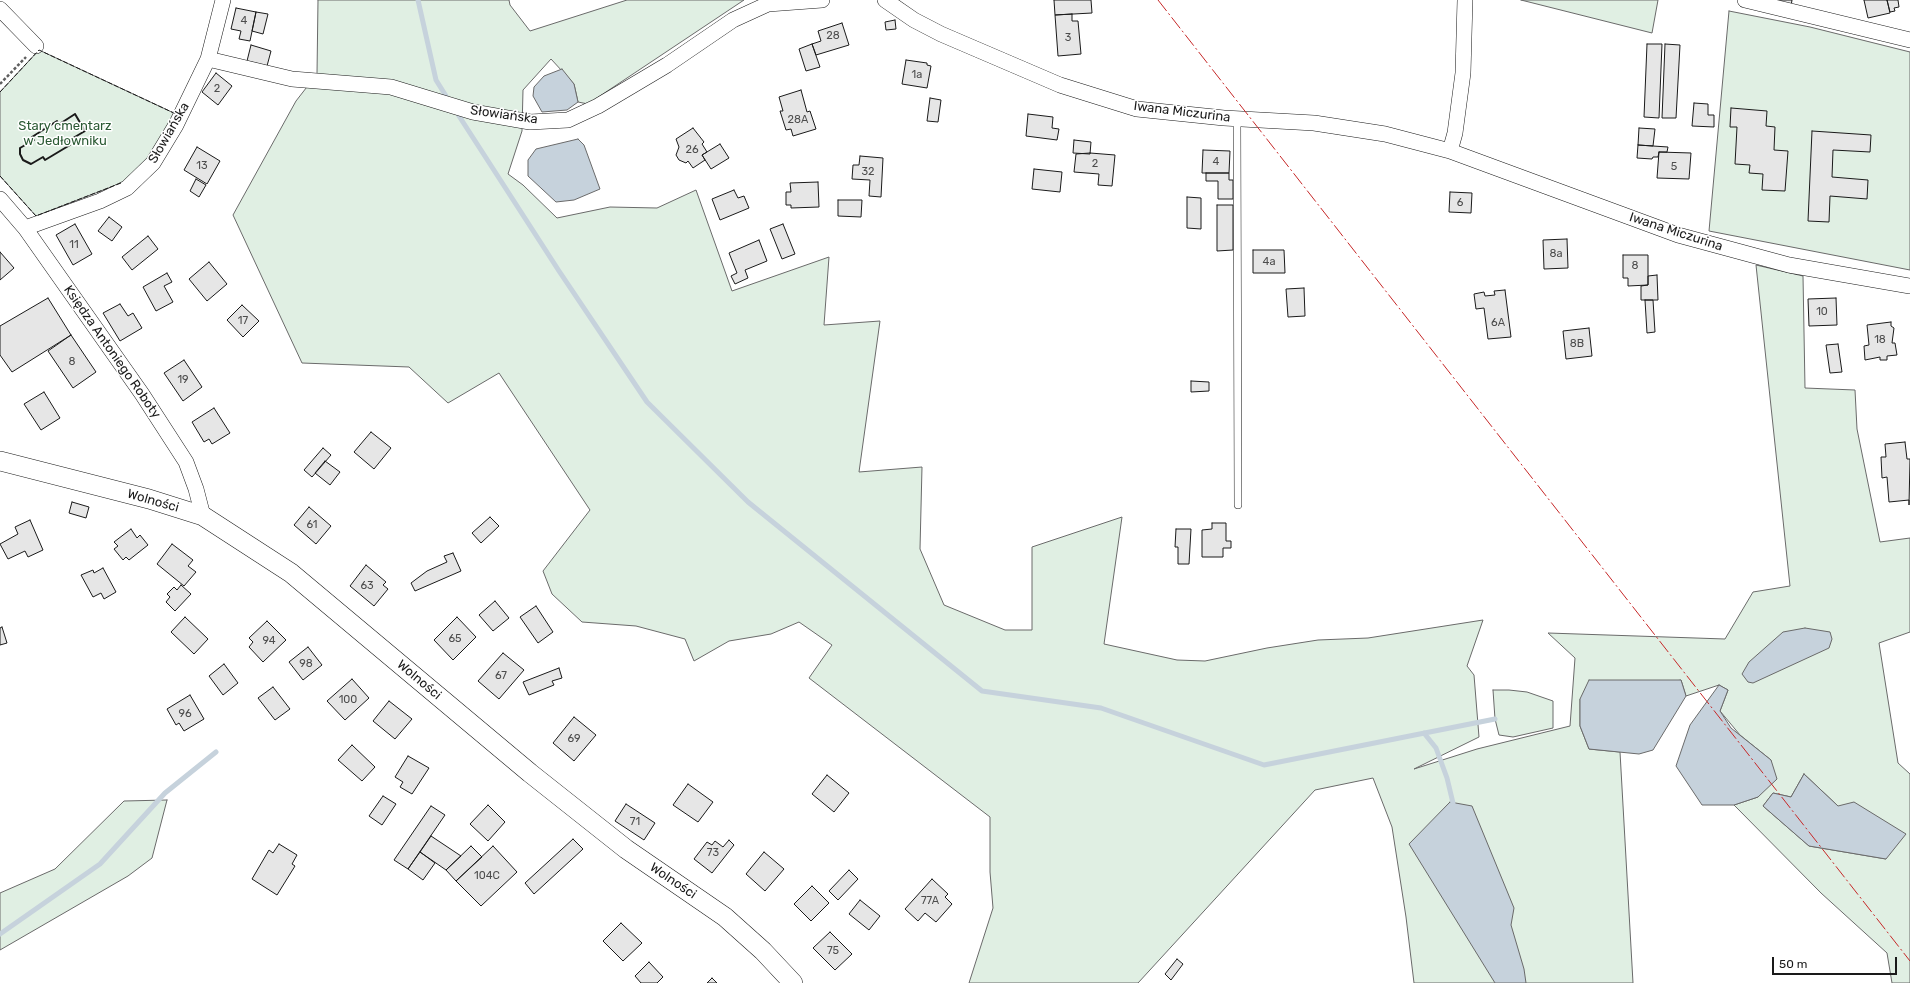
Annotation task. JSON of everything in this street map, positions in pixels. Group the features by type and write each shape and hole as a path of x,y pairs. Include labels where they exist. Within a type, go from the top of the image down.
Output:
{"street":[{"name":"Słowiańska","path":"25,228 100,201 127,188 153,163 176,125 208,59 223,0"},
{"name":"Słowiańska","path":"208,59 292,79 391,87 473,112 530,122 568,120 598,106 667,65 733,20 768,4 822,0"},
{"name":"Iwana Miczurina","path":"886,0 914,20 941,34 1060,84 1137,109 1237,119 1314,123 1386,134 1450,151 1678,235 1789,265 1910,286"},
{"path":"1450,151 1455,133 1463,73 1465,0"},
{"path":"1745,0 1910,40"},
{"path":"0,9 36,46"},
{"name":"Księdza Antoniego Roboty","path":"0,199 25,228 142,394 186,462 196,489 203,516"},
{"name":"Wolności","path":"0,461 142,498 203,516 291,574 530,773 620,844 725,917 763,951 793,983"}],"lane":[{"path":"1237,119 1238,505"}],"path":[{"path":"0,84 36,46"}],"green space":[{"path":"318,0 509,0 510,5 530,31 627,0 744,0 588,104 578,102 574,84 551,59 523,90 522,131 508,174 523,185 557,218 610,207 657,208 696,190 732,291 829,257 824,325 880,321 859,472 922,467 920,549 944,605 1005,630 1032,630 1032,547 1122,517 1104,644 1177,660 1205,661 1267,648 1318,640 1368,638 1483,620 1467,666 1474,675 1479,737 1414,769 1477,749 1570,726 1575,658 1548,633 1725,639 1753,592 1790,586 1756,265 1803,276 1805,388 1855,390 1857,429 1880,542 1910,538 1910,632 1879,643 1898,763 1910,774 1910,983 1892,983 1887,953 1821,893 1734,805 1758,797 1771,760 1740,735 1720,711 1728,690 1719,685 1686,696 1681,680 1580,699 1580,726 1589,749 1620,752 1633,983 1414,983 1406,917 1392,827 1373,778 1315,790 1138,983 969,983 993,908 990,872 990,817 809,678 832,645 799,622 771,634 729,641 694,661 685,639 636,626 582,622 552,594 543,571 590,510 499,373 448,403 409,367 302,363 233,215 296,101 317,74","holes":["1804,774 1838,806 1886,859 1809,846 1763,806 1773,793 1791,797"]},
{"path":"1521,0 1658,0 1652,33"},
{"path":"1729,11 1810,27 1910,52 1910,270 1709,231"},
{"name":"Stary cmentarz w Jedłowniku","path":"39,50 176,114 146,163 124,182 36,216 0,176 0,92"},
{"path":"1493,690 1527,692 1553,701 1553,728 1513,737 1499,735 1495,719"},
{"path":"167,800 152,858 128,876 0,950 0,893 55,869 124,801"}],"shaded area":[{"path":"562,69 574,84 578,102 567,110 542,112 533,96 534,87 544,76"},
{"path":"578,139 584,145 600,189 574,200 556,202 528,176 528,160 536,149"},
{"path":"1805,628 1830,632 1832,639 1829,648 1753,683 1748,682 1742,674 1749,662 1783,632"},
{"path":"1589,680 1681,680 1686,696 1653,750 1639,754 1589,749 1580,726 1580,699"},
{"path":"1719,685 1728,690 1720,711 1731,728 1771,760 1777,779 1758,797 1734,805 1702,805 1676,766 1690,725"},
{"path":"1804,774 1838,806 1854,802 1906,834 1886,859 1809,846 1763,806 1773,793 1791,797"},
{"path":"1450,802 1472,806 1514,908 1511,925 1524,969 1526,983 1495,983 1409,844"}],"building":[{"path":"1054,0 1091,0 1092,13 1055,15"},
{"path":"1764,0 1792,0 1791,6"},
{"path":"1864,0 1887,0 1890,13 1868,18"},
{"path":"1887,0 1898,0 1899,7 1894,8 1895,11 1890,12"},
{"path":"236,8 256,12 250,41 239,39 241,31 231,29"},
{"path":"256,12 268,14 263,34 252,31"},
{"path":"1072,14 1072,21 1078,21 1081,54 1058,56 1055,15"},
{"path":"895,20 896,29 886,30 885,22"},
{"path":"842,23 849,45 816,55 812,44 821,41 818,31"},
{"path":"812,44 820,67 806,71 799,49"},
{"path":"1647,44 1662,44 1659,118 1644,117"},
{"path":"1665,44 1680,45 1676,118 1662,118"},
{"path":"251,45 271,51 267,66 247,61"},
{"path":"906,60 927,63 927,65 931,66 927,88 902,84"},
{"path":"216,73 232,86 218,105 202,92"},
{"path":"801,90 807,112 810,111 816,129 793,136 791,129 786,130 780,111 783,111 779,97"},
{"path":"930,98 941,100 938,122 927,121"},
{"path":"1694,103 1708,104 1708,115 1714,115 1714,127 1692,126"},
{"path":"1731,108 1767,111 1766,126 1775,127 1774,150 1788,151 1785,191 1762,190 1763,174 1749,173 1750,165 1735,164 1737,127 1730,127"},
{"path":"1028,114 1053,117 1052,128 1059,129 1057,140 1026,136"},
{"path":"693,128 704,142 702,144 707,152 702,155 705,160 693,168 688,161 686,163 679,160 676,155 679,147 676,139"},
{"path":"1639,128 1655,129 1653,146 1638,145"},
{"path":"1812,131 1871,135 1870,152 1833,150 1832,177 1868,180 1867,199 1830,196 1829,222 1808,221"},
{"path":"1074,140 1091,142 1090,154 1073,153"},
{"path":"720,144 729,158 711,169 702,155"},
{"path":"1638,145 1668,147 1667,152 1659,152 1658,157 1653,157 1652,159 1637,158"},
{"path":"197,147 220,161 207,184 184,170"},
{"path":"1203,150 1230,151 1229,173 1202,173"},
{"path":"1659,152 1691,153 1689,179 1657,178"},
{"path":"1090,153 1115,155 1112,186 1098,185 1099,174 1074,172 1076,154"},
{"path":"860,156 883,158 881,197 869,196 870,180 852,179 853,165 859,165"},
{"path":"1034,169 1062,172 1060,192 1032,189"},
{"path":"1206,173 1229,173 1229,180 1233,180 1233,199 1218,199 1218,181 1206,181"},
{"path":"196,179 206,185 199,197 190,191"},
{"path":"818,182 819,207 791,208 791,205 786,205 786,192 791,192 790,183"},
{"path":"734,190 738,198 744,196 749,208 720,220 712,199"},
{"path":"1450,192 1472,193 1471,213 1449,212"},
{"path":"1187,197 1201,198 1201,229 1187,228"},
{"path":"838,200 862,200 861,217 838,216"},
{"path":"1217,205 1233,205 1233,250 1217,251"},
{"path":"109,217 122,227 112,241 98,231"},
{"path":"75,224 92,254 73,265 56,235"},
{"path":"783,224 795,254 782,259 770,229"},
{"path":"148,236 158,249 132,270 122,257"},
{"path":"1567,239 1568,268 1544,269 1543,240"},
{"path":"759,240 767,261 745,270 748,278 735,284 731,276 737,273 729,253"},
{"path":"1253,250 1284,250 1285,273 1253,273"},
{"path":"0,252 14,268 0,280"},
{"path":"1623,255 1648,255 1648,285 1628,286 1628,278 1623,278"},
{"path":"209,262 227,284 207,301 189,279"},
{"path":"167,273 172,282 164,286 173,302 156,311 143,287"},
{"path":"1657,275 1658,300 1641,300 1641,286 1648,285 1648,276"},
{"path":"1304,288 1305,316 1288,317 1286,289"},
{"path":"1505,290 1511,337 1488,339 1484,308 1476,309 1474,294 1484,292 1485,296 1495,295 1494,291"},
{"path":"48,298 71,335 12,372 0,355 0,326"},
{"path":"1836,298 1837,325 1809,326 1808,299"},
{"path":"1645,300 1653,300 1655,332 1647,333"},
{"path":"120,304 128,316 133,313 142,328 120,341 103,313"},
{"path":"242,305 259,321 243,337 227,320"},
{"path":"1891,322 1891,326 1894,328 1892,343 1895,343 1897,355 1887,356 1887,360 1880,360 1880,357 1865,360 1864,346 1869,345 1867,325"},
{"path":"1589,328 1592,356 1566,359 1563,331"},
{"path":"71,335 96,372 73,388 48,351"},
{"path":"1838,344 1842,372 1830,373 1826,345"},
{"path":"184,360 202,387 183,401 164,373"},
{"path":"1191,381 1209,382 1209,391 1191,392"},
{"path":"44,392 60,418 41,430 24,404"},
{"path":"214,408 230,433 212,444 209,439 204,442 192,422"},
{"path":"371,432 391,448 374,469 354,452"},
{"path":"1905,442 1907,459 1910,459 1909,505 1909,500 1889,502 1887,477 1882,478 1881,457 1886,457 1885,444"},
{"path":"323,448 331,455 312,477 304,470"},
{"path":"325,461 340,472 330,485 315,473"},
{"path":"72,502 89,507 86,518 69,513"},
{"path":"309,507 331,526 316,544 294,525"},
{"path":"490,517 499,526 481,543 472,533"},
{"path":"30,520 43,550 28,557 25,551 8,559 0,544 18,534 15,527"},
{"path":"1212,523 1226,523 1226,541 1231,541 1231,548 1223,548 1223,557 1202,557 1202,530 1212,529"},
{"path":"131,529 137,538 140,535 148,545 129,560 126,557 123,560 114,549 118,546 114,542"},
{"path":"1176,529 1191,529 1189,564 1178,564 1178,547 1175,547"},
{"path":"172,544 193,560 188,566 196,572 184,586 157,564"},
{"path":"453,553 461,571 415,591 411,583 427,571 447,562 444,556"},
{"path":"366,565 386,582 383,585 388,589 374,606 350,586"},
{"path":"103,568 116,592 104,599 101,593 93,597 81,575 93,570 94,573"},
{"path":"181,585 191,594 175,611 166,602 170,597 167,594 174,587 177,590"},
{"path":"495,601 509,618 493,631 479,615"},
{"path":"536,606 553,632 538,643 520,617"},
{"path":"185,617 208,639 194,654 171,632"},
{"path":"457,617 476,637 453,660 434,640"},
{"path":"267,621 286,640 263,662 249,647 253,642 249,638"},
{"path":"2,627 7,643 0,645 0,628"},
{"path":"308,647 322,665 303,680 289,662"},
{"path":"503,653 524,670 499,699 478,681"},
{"path":"224,664 238,683 223,695 209,676"},
{"path":"559,668 562,678 552,681 554,685 529,695 523,682"},
{"path":"352,679 369,698 345,720 327,701"},
{"path":"273,687 290,709 275,720 258,698"},
{"path":"190,695 204,719 184,731 179,723 176,725 167,709"},
{"path":"389,701 412,719 395,739 373,721"},
{"path":"574,717 596,735 574,761 553,743"},
{"path":"352,745 375,767 362,781 338,760"},
{"path":"408,756 429,768 412,794 400,787 403,782 395,777"},
{"path":"827,775 849,793 834,812 812,794"},
{"path":"688,784 713,802 698,822 673,805"},
{"path":"383,796 396,804 382,825 369,816"},
{"path":"626,804 655,823 644,840 615,821"},
{"path":"488,805 505,822 488,841 470,824"},
{"path":"431,806 445,815 408,869 394,860"},
{"path":"431,836 461,856 446,870 420,852"},
{"path":"573,839 583,849 534,894 525,883"},
{"path":"729,840 734,845 712,873 694,859 707,842 712,845 715,841 723,847"},
{"path":"279,844 297,855 292,864 295,866 277,895 252,879 269,850 273,853"},
{"path":"471,846 482,857 456,881 446,870"},
{"path":"493,846 517,872 481,906 456,881"},
{"path":"420,852 435,863 423,880 408,869"},
{"path":"764,852 784,869 765,891 746,874"},
{"path":"849,870 858,879 838,900 829,891"},
{"path":"932,879 948,894 945,897 952,904 936,922 925,913 918,921 905,909"},
{"path":"812,886 829,903 811,921 794,904"},
{"path":"860,900 880,916 869,930 849,914"},
{"path":"621,923 642,943 623,961 603,941"},
{"path":"830,932 852,954 835,970 813,948"},
{"path":"1177,959 1183,964 1171,980 1165,974"},
{"path":"649,962 663,977 657,983 641,983 635,976"},
{"path":"712,978 717,983 707,983"}],"waterway":[{"path":"418,0 436,80 446,96"},
{"path":"459,116 559,271 647,402 748,502 982,691 1101,708 1264,765 1495,719"},
{"path":"1424,733 1436,748 1447,778 1453,803"},
{"path":"0,934 100,864 165,793 216,752"}],"fence":[{"path":"0,92 39,50 176,114"},
{"path":"0,176 36,216 121,183"}],"wall":[{"path":"75,114 85,131 68,141 70,145 45,160 43,157 31,164 23,160 20,154 20,148 34,140 32,137 57,121 58,125 75,114"}],"power":[{"path":"1158,0 1910,961"}]}
